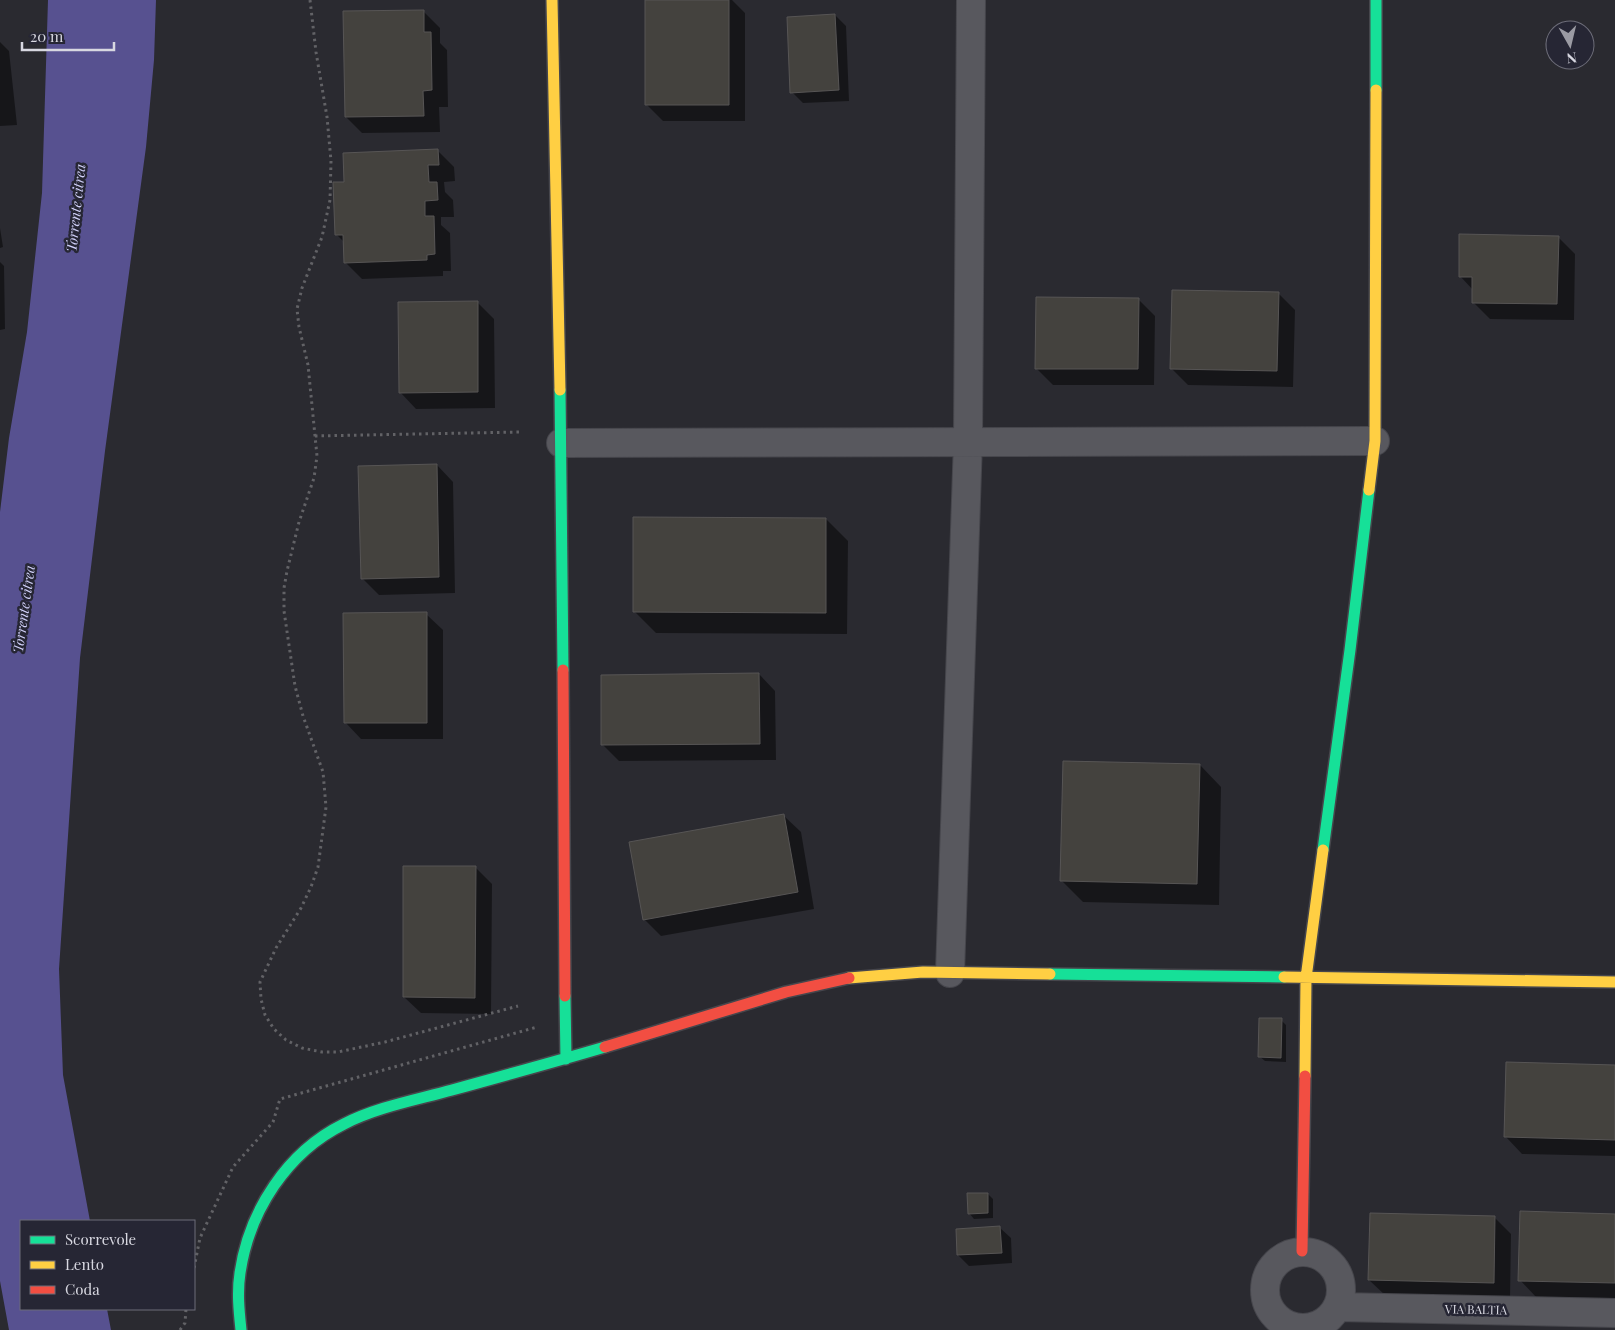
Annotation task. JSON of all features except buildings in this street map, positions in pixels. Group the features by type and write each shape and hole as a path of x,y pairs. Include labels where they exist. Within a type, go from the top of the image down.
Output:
{"street":[{"path":"552,0 561,443 566,1059"},
{"path":"950,973 968,440 971,0"},
{"path":"1302,1251 1305,1156 1306,978 1350,650 1375,440 1376,0"},
{"path":"561,443 1375,440"},
{"path":"241,1330 239,1317 239,1272 247,1235 265,1197 290,1164 321,1137 347,1121 826,982 875,975 923,972 1615,982"},
{"path":"1302,1251 1315,1253 1327,1259 1341,1281 1338,1307 1313,1329 1289,1326 1271,1312 1266,1301 1264,1289 1271,1267 1280,1258 1290,1253 1302,1251"},
{"name":"VIA BALTIA","path":"1338,1307 1615,1313"}],"path":[{"path":"310,0 316,52 327,117 331,161 330,200 316,254 302,288 297,309 299,327 308,365 317,456 314,478 299,522 287,570 284,588 284,611 295,686 303,716 323,772 326,807 318,867 301,908 276,948 260,982 260,999 265,1015 274,1029 286,1040 302,1048 330,1052 385,1042 518,1006"},
{"path":"315,436 519,432"},
{"path":"180,1330 185,1323 186,1310"}],"water":[{"name":"Torrente citrea","path":"48,0 156,0 154,60 146,147 105,451 80,658 59,969 63,1075 90,1220 20,1220 20,1310 107,1310 111,1330 9,1330 0,1281 0,512 9,438 27,332 42,193"}],"traffic: fast":[{"path":"1376,0 1376,90"},
{"path":"560,390 563,670"},
{"path":"1323,850 1369,490"},
{"path":"1050,974 1284,977"},
{"path":"565,996 566,1059"},
{"path":"241,1330 239,1280 252,1227 274,1186 288,1167 305,1150 344,1124 383,1108 605,1047"}],"traffic: slow":[{"path":"552,0 560,390"},
{"path":"1369,490 1375,441 1376,90"},
{"path":"1305,1076 1306,978 1323,850"},
{"path":"849,978 923,972 1050,974"},
{"path":"1284,977 1615,982"}],"traffic: jam":[{"path":"563,670 565,996"},
{"path":"605,1047 786,992 849,978"},
{"path":"1302,1251 1305,1076"}]}
